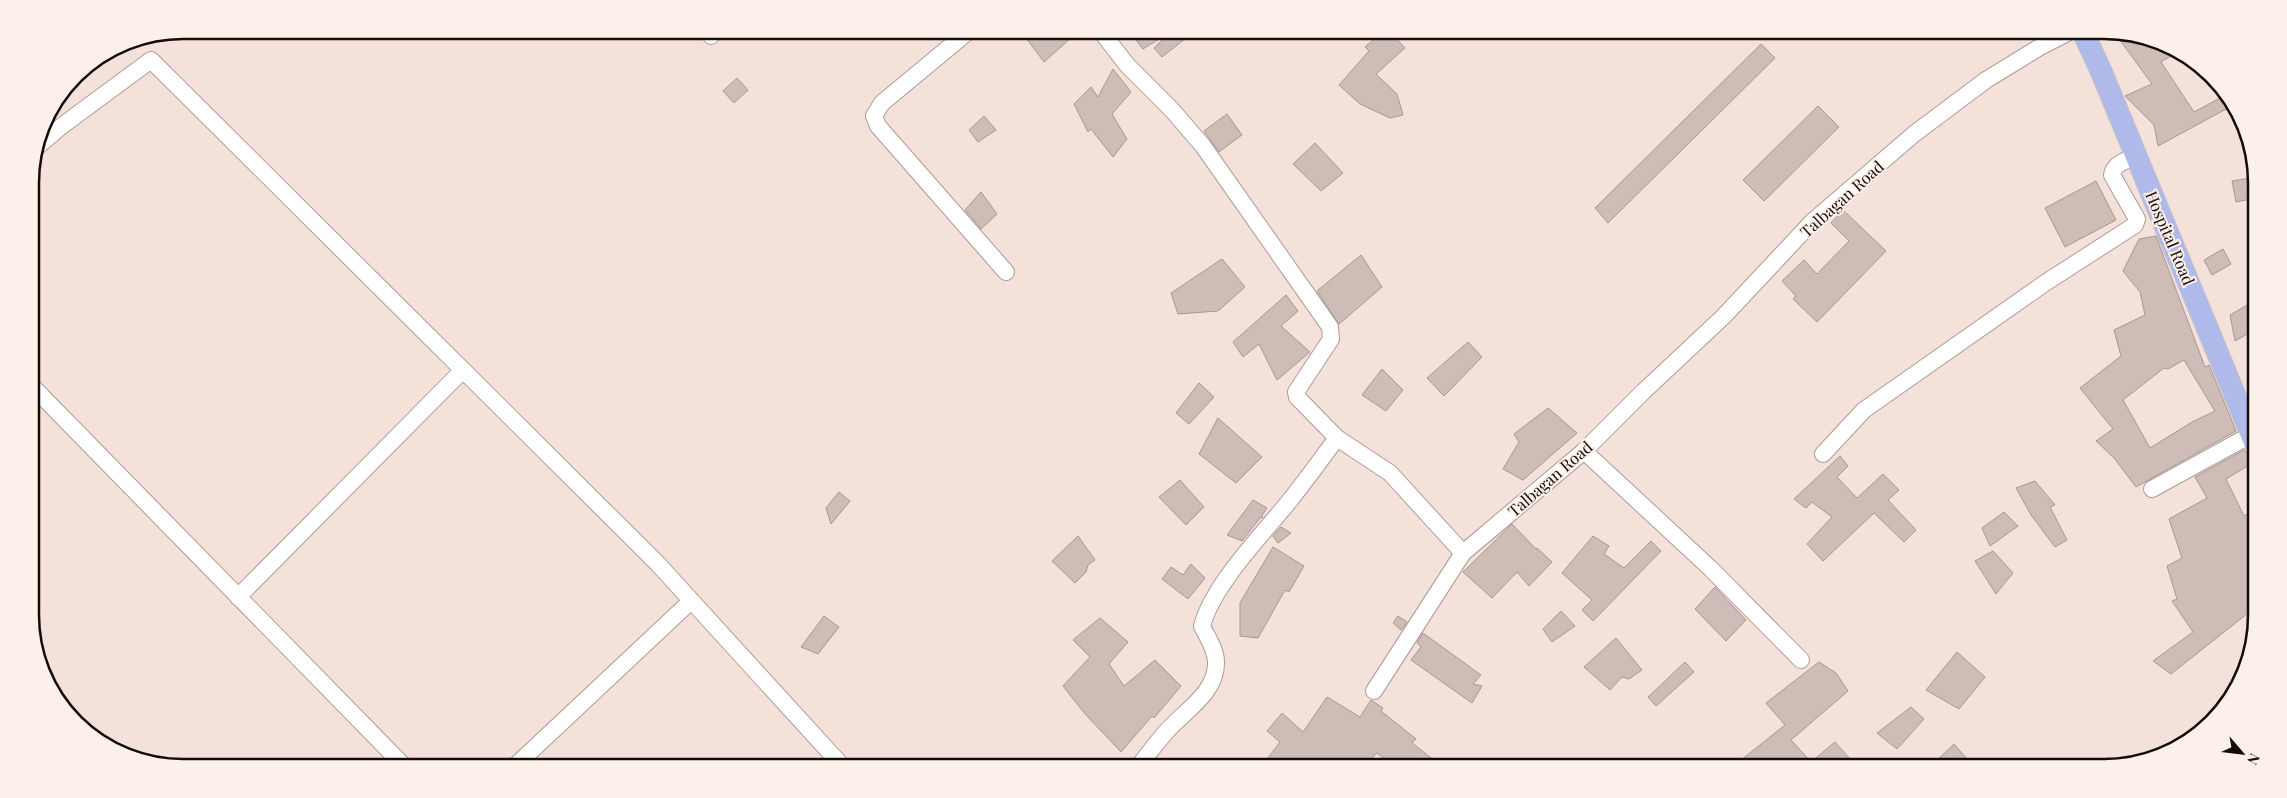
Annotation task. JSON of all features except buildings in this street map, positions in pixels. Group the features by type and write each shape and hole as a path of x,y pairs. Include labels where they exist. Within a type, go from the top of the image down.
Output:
{"main road":[{"name":"Hospital Road","path":"2086,39 2248,420"}],"street":[{"path":"959,39 882,103 874,116 878,126 1006,272"},
{"path":"1107,39 1127,65 1172,110 1203,146 1330,327 1331,339 1296,392 1298,397 1337,438 1390,473 1463,553"},
{"name":"Talbagan Road","path":"1374,691 1463,553 1584,451 1644,391 1724,316 1820,215 1947,107 1986,80 2053,39"},
{"path":"46,139 151,60 658,564 836,759"},
{"path":"1823,454 1864,410 2044,283 2135,225 2137,220 2112,175 2117,164 2136,156"},
{"path":"238,596 463,370"},
{"path":"39,392 397,759"},
{"path":"1144,759 1167,730 1205,693 1214,676 1216,661 1213,647 1202,626 1210,604 1253,545 1337,438"},
{"path":"2152,489 2248,441"},
{"path":"1584,451 1704,562 1801,660"},
{"path":"523,759 691,601"}]}
